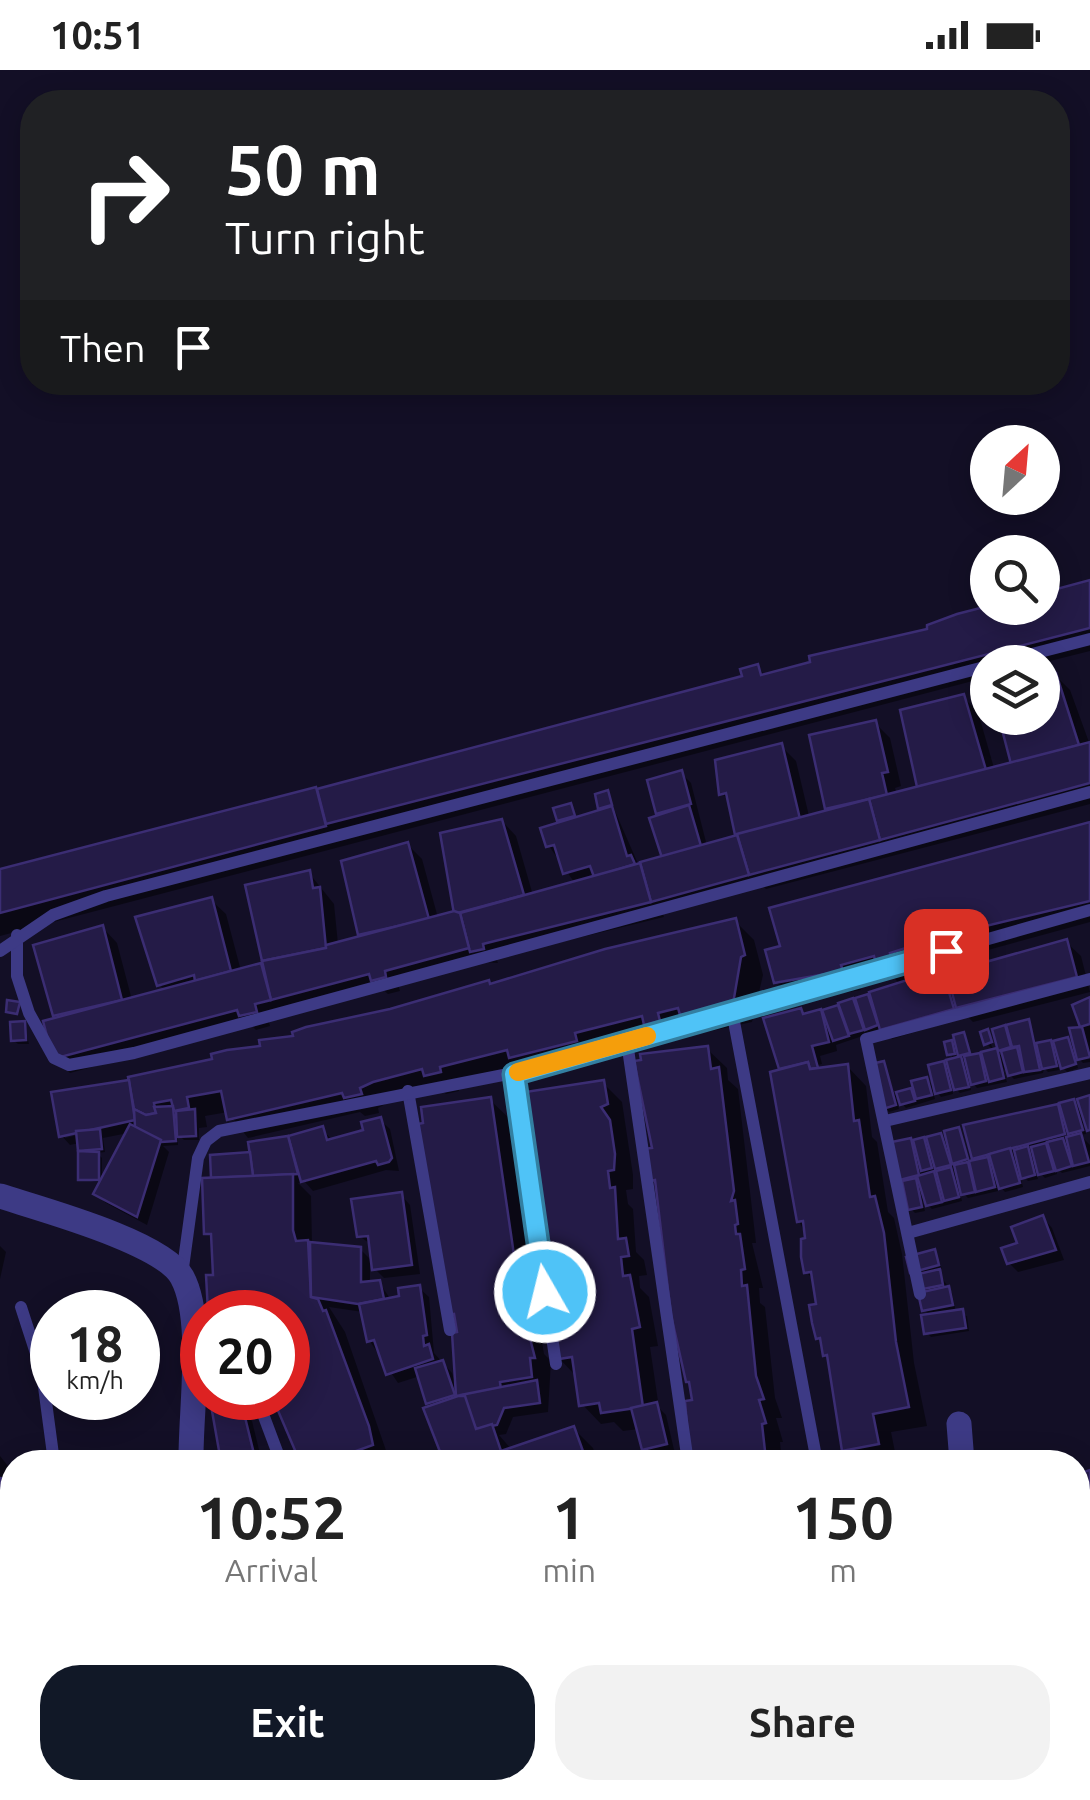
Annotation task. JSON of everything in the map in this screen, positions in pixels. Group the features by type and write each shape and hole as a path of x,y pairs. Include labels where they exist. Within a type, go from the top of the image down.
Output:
{"street":[{"path":"0,1195 148,1249 182,1275 192,1326 191,1450"},
{"path":"958,1424 961,1450"}],"lane":[{"path":"1060,647 1090,639"},
{"path":"0,951 53,915 106,896 970,671"},
{"path":"17,936 17,976 29,1014 54,1058 70,1065 153,1048 1090,792"},
{"path":"182,1275 198,1158 206,1141 220,1131 408,1091 514,1074 1090,912"},
{"path":"920,1294 866,1039 1090,979"},
{"path":"732,1011 815,1450"},
{"path":"627,1042 686,1450"},
{"path":"885,1121 1090,1073"},
{"path":"514,1074 556,1364"},
{"path":"408,1091 450,1330"},
{"path":"908,1233 1090,1182"},
{"path":"21,1307 42,1372 52,1450"},
{"path":"265,1420 276,1450"}],"building":[{"path":"1090,580 1090,628 1024,645 970,645 970,659 326,824 317,789 742,676 740,669 758,664 761,675 810,662 809,656 927,629 927,625 970,611 970,625 1060,625 1060,588"},
{"path":"1060,686 1079,745 1011,764 1003,735 1060,735"},
{"path":"964,694 970,735 976,735 986,770 917,787 900,710"},
{"path":"876,720 888,772 882,773 887,795 825,809 809,735"},
{"path":"1090,742 1090,783 880,840 869,799"},
{"path":"782,743 800,819 735,835 726,793 719,795 715,760"},
{"path":"682,770 691,804 656,814 647,780"},
{"path":"316,787 326,826 0,913 0,869"},
{"path":"608,790 612,805 598,809 595,794"},
{"path":"869,799 880,840 749,875 737,834"},
{"path":"571,803 575,816 557,821 553,808"},
{"path":"689,805 701,846 662,858 649,818"},
{"path":"612,806 627,856 631,855 635,864 594,877 590,866 563,874 554,845 546,847 540,828"},
{"path":"502,819 524,895 454,914 440,833"},
{"path":"1090,822 1090,901 940,937 890,953 892,959 876,964 874,956 841,965 843,971 774,983 765,950 780,946 769,908"},
{"path":"737,835 749,875 651,902 640,862"},
{"path":"408,842 429,919 358,935 341,861"},
{"path":"640,863 651,902 483,944 484,949 470,952 460,913"},
{"path":"310,870 313,888 320,887 326,948 262,961 245,885"},
{"path":"212,897 231,971 195,981 194,975 157,986 135,917"},
{"path":"454,911 460,913 469,948 385,971 386,977 371,981 369,974 271,1000 262,961 326,948"},
{"path":"736,918 745,955 741,957 733,1004 680,1015 678,1008 658,1013 660,1021 644,1025 642,1016 575,1033 577,1041 509,1058 507,1050 440,1067 441,1072 424,1076 422,1069 373,1082 360,1088 362,1094 344,1098 342,1093 227,1120 221,1091 187,1097 189,1108 174,1111 171,1100 154,1103 156,1113 146,1115 134,1109 128,1077 212,1059 211,1054 260,1046 259,1040 293,1036 292,1032 306,1027 390,1009 489,980 490,984 605,949"},
{"path":"103,925 122,1000 53,1016 33,945"},
{"path":"1067,939 1077,977 956,1008 948,977 962,974 961,969"},
{"path":"261,963 271,1000 255,1004 257,1012 239,1016 237,1010 53,1059 43,1021"},
{"path":"942,969 954,1009 880,1030 869,992"},
{"path":"868,994 878,1025 865,1030 855,998"},
{"path":"1090,997 1090,1024 1080,1027 1072,1005"},
{"path":"853,998 864,1030 849,1034 838,1003"},
{"path":"7,1000 20,1002 17,1014 6,1012"},
{"path":"838,1005 849,1036 833,1041 822,1010"},
{"path":"801,1008 803,1014 821,1009 829,1042 812,1046 818,1068 810,1069 808,1062 779,1069 763,1018"},
{"path":"1029,1019 1040,1070 1024,1072 1019,1046 1012,1047 1006,1025"},
{"path":"25,1021 26,1040 11,1041 10,1022"},
{"path":"1005,1025 1011,1047 998,1051 992,1029"},
{"path":"1082,1027 1090,1057 1077,1060 1069,1028"},
{"path":"988,1029 992,1042 984,1045 980,1032"},
{"path":"964,1032 970,1053 958,1056 953,1035"},
{"path":"1068,1037 1076,1064 1061,1069 1053,1041"},
{"path":"952,1040 955,1054 947,1055 944,1042"},
{"path":"1051,1040 1057,1066 1042,1069 1036,1043"},
{"path":"708,1046 711,1069 719,1067 734,1191 731,1201 735,1200 736,1234 740,1234 745,1269 741,1270 742,1286 747,1285 756,1376 764,1399 759,1400 766,1423 762,1424 765,1450 689,1450 685,1401 692,1400 671,1315 655,1180 650,1181 642,1149 652,1148 634,1061 641,1060 640,1054"},
{"path":"1017,1047 1023,1072 1008,1076 1001,1051"},
{"path":"997,1048 1004,1078 989,1082 981,1052"},
{"path":"980,1053 986,1081 971,1085 964,1056"},
{"path":"961,1056 969,1087 954,1090 946,1060"},
{"path":"884,1061 896,1105 883,1109 871,1064"},
{"path":"944,1061 951,1090 935,1094 928,1065"},
{"path":"808,1062 810,1069 848,1064 854,1121 859,1120 870,1197 875,1196 884,1233 896,1342 909,1407 873,1414 879,1444 842,1450 827,1355 823,1356 812,1323 809,1305 816,1304 811,1272 804,1273 801,1257 803,1221 797,1222 770,1072"},
{"path":"927,1077 932,1095 916,1099 911,1081"},
{"path":"129,1080 135,1120 59,1137 51,1092"},
{"path":"604,1080 608,1104 601,1107 610,1120 615,1154 614,1170 608,1171 610,1188 615,1187 618,1239 626,1238 629,1256 621,1257 623,1276 630,1275 640,1327 632,1329 643,1407 601,1413 599,1403 579,1406 572,1357 559,1359 519,1093"},
{"path":"911,1088 915,1101 900,1105 896,1092"},
{"path":"1090,1095 1090,1130 1087,1131 1077,1099"},
{"path":"491,1097 521,1303 535,1358 530,1358 532,1377 500,1382 501,1390 456,1396 452,1333 457,1332 454,1314 448,1315 418,1124 423,1123 421,1107"},
{"path":"1074,1099 1083,1130 1068,1134 1059,1103"},
{"path":"1058,1104 1065,1134 972,1159 963,1125"},
{"path":"173,1106 176,1141 161,1142 135,1127 134,1109 146,1115 156,1113 154,1107"},
{"path":"195,1109 196,1136 177,1137 176,1111"},
{"path":"381,1117 392,1158 389,1162 378,1165 376,1161 301,1182 288,1136 323,1126 327,1140 363,1130 361,1122"},
{"path":"130,1124 161,1140 137,1217 93,1194"},
{"path":"959,1127 968,1159 952,1164 944,1131"},
{"path":"100,1129 102,1149 78,1151 76,1131"},
{"path":"941,1133 951,1165 935,1169 926,1137"},
{"path":"1081,1133 1089,1162 1073,1166 1066,1137"},
{"path":"288,1136 298,1174 253,1176 248,1142"},
{"path":"924,1137 932,1168 921,1171 913,1140"},
{"path":"911,1138 919,1175 896,1181 887,1143"},
{"path":"1063,1138 1072,1166 1056,1171 1047,1142"},
{"path":"1046,1143 1054,1171 1038,1175 1031,1147"},
{"path":"1028,1146 1035,1175 1021,1179 1014,1150"},
{"path":"1010,1148 1020,1183 999,1189 989,1154"},
{"path":"78,1151 99,1152 99,1180 78,1180"},
{"path":"250,1152 253,1176 211,1178 210,1155"},
{"path":"988,1157 995,1187 976,1192 969,1161"},
{"path":"968,1162 975,1192 961,1195 954,1165"},
{"path":"951,1167 959,1197 944,1201 936,1171"},
{"path":"934,1171 942,1202 926,1206 917,1176"},
{"path":"293,1174 293,1230 296,1241 308,1240 311,1297 318,1299 323,1311 326,1310 373,1445 359,1450 295,1450 282,1420 310,1420 310,1290 207,1290 206,1275 213,1275 211,1234 204,1234 202,1178"},
{"path":"916,1178 922,1207 908,1210 902,1181"},
{"path":"402,1192 412,1265 372,1270 368,1236 357,1237 351,1199"},
{"path":"1043,1215 1056,1250 1007,1264 1001,1248 1017,1243 1011,1227"},
{"path":"310,1242 361,1247 361,1282 380,1280 384,1299 358,1304 311,1297"},
{"path":"935,1249 939,1265 910,1273 906,1257"},
{"path":"940,1269 943,1285 918,1290 914,1275"},
{"path":"420,1285 427,1335 423,1336 424,1346 429,1344 433,1359 386,1375 374,1340 367,1342 359,1304 399,1296 398,1288"},
{"path":"949,1286 953,1305 922,1311 918,1293"},
{"path":"963,1309 966,1328 924,1334 921,1315"},
{"path":"443,1360 455,1395 426,1404 415,1368"},
{"path":"537,1380 540,1403 504,1408 497,1425 476,1429 461,1395"},
{"path":"465,1396 476,1429 492,1424 501,1450 439,1450 423,1408"},
{"path":"657,1402 667,1444 642,1450 631,1408"},
{"path":"214,1420 246,1420 253,1450 219,1450"},
{"path":"574,1426 583,1450 504,1450"}],"slow traffic":[{"path":"518,1072 647,1036"}],"route":[{"path":"545,1292 514,1074 946,951"}]}
